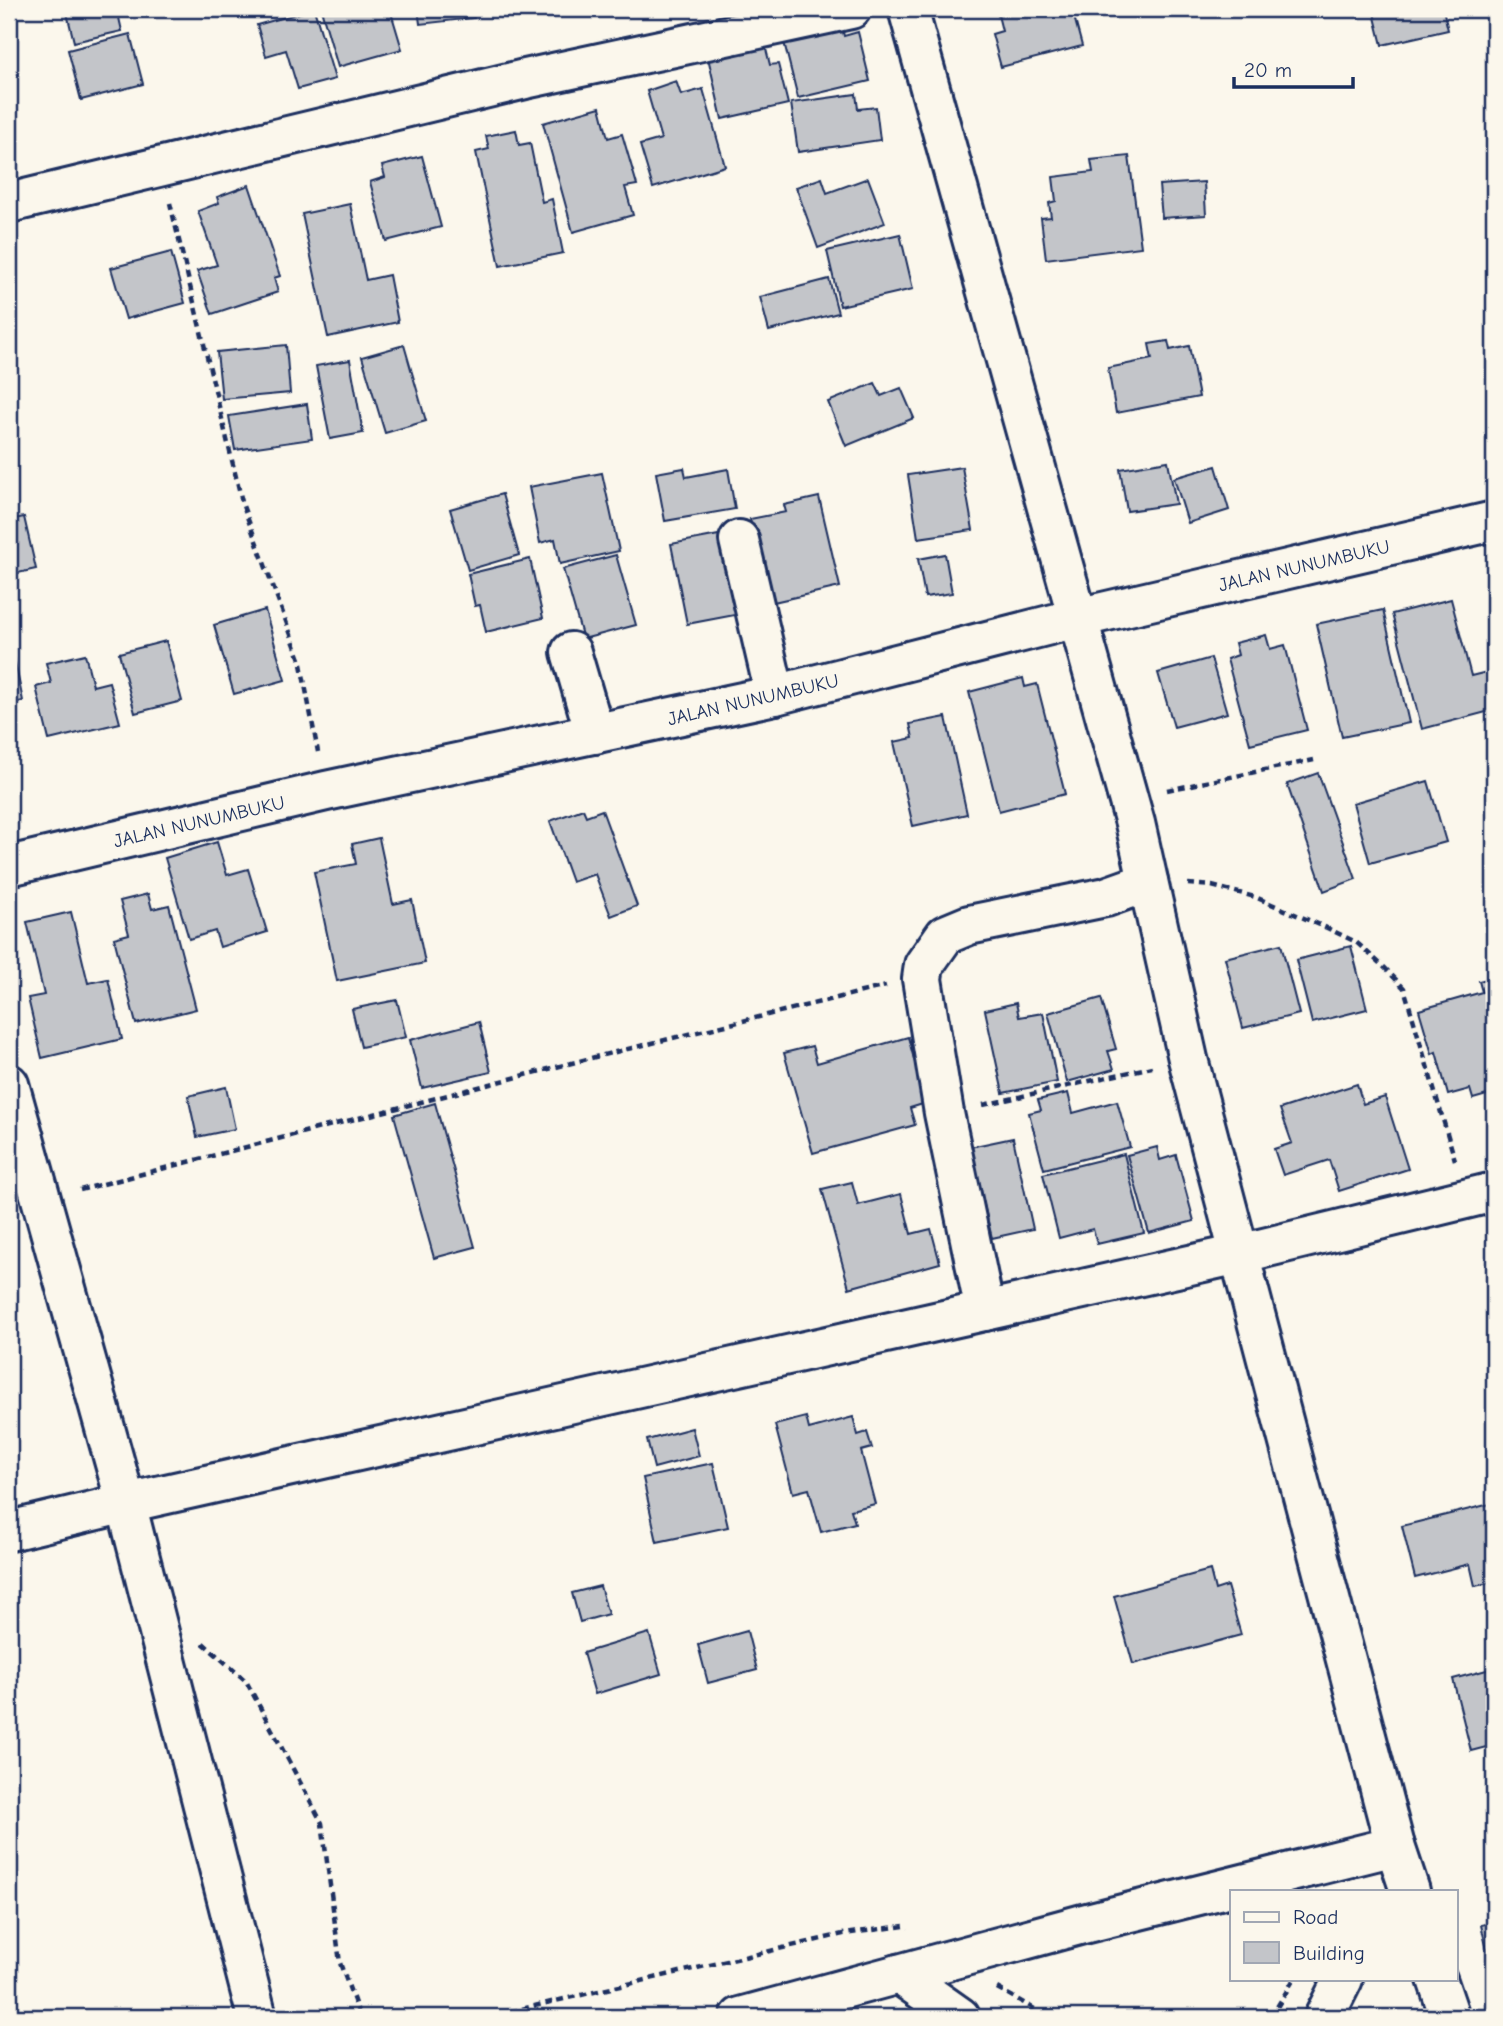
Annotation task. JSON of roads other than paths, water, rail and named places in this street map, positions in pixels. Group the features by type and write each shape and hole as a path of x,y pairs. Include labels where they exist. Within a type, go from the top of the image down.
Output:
{"street":[{"path":"9,203 525,79 851,9"},
{"path":"908,9 1129,797 1179,1009 1188,1059 1398,1873 1291,1890"},
{"name":"JALAN NUNUMBUKU","path":"9,866 326,791 775,695 1077,618 1494,521"},
{"path":"738,540 775,695"},
{"path":"571,652 595,734"},
{"path":"985,1311 944,1113 922,978 924,965 945,935 969,925 1106,897 1148,883"},
{"path":"9,1084 126,1503 257,2017"},
{"path":"9,1531 1239,1254 1480,1195"},
{"path":"740,2017 1083,1923 1230,1900"},
{"path":"899,1974 960,2017"},
{"path":"1324,2017 1342,1980"},
{"path":"1437,1980 1450,2017"}]}
